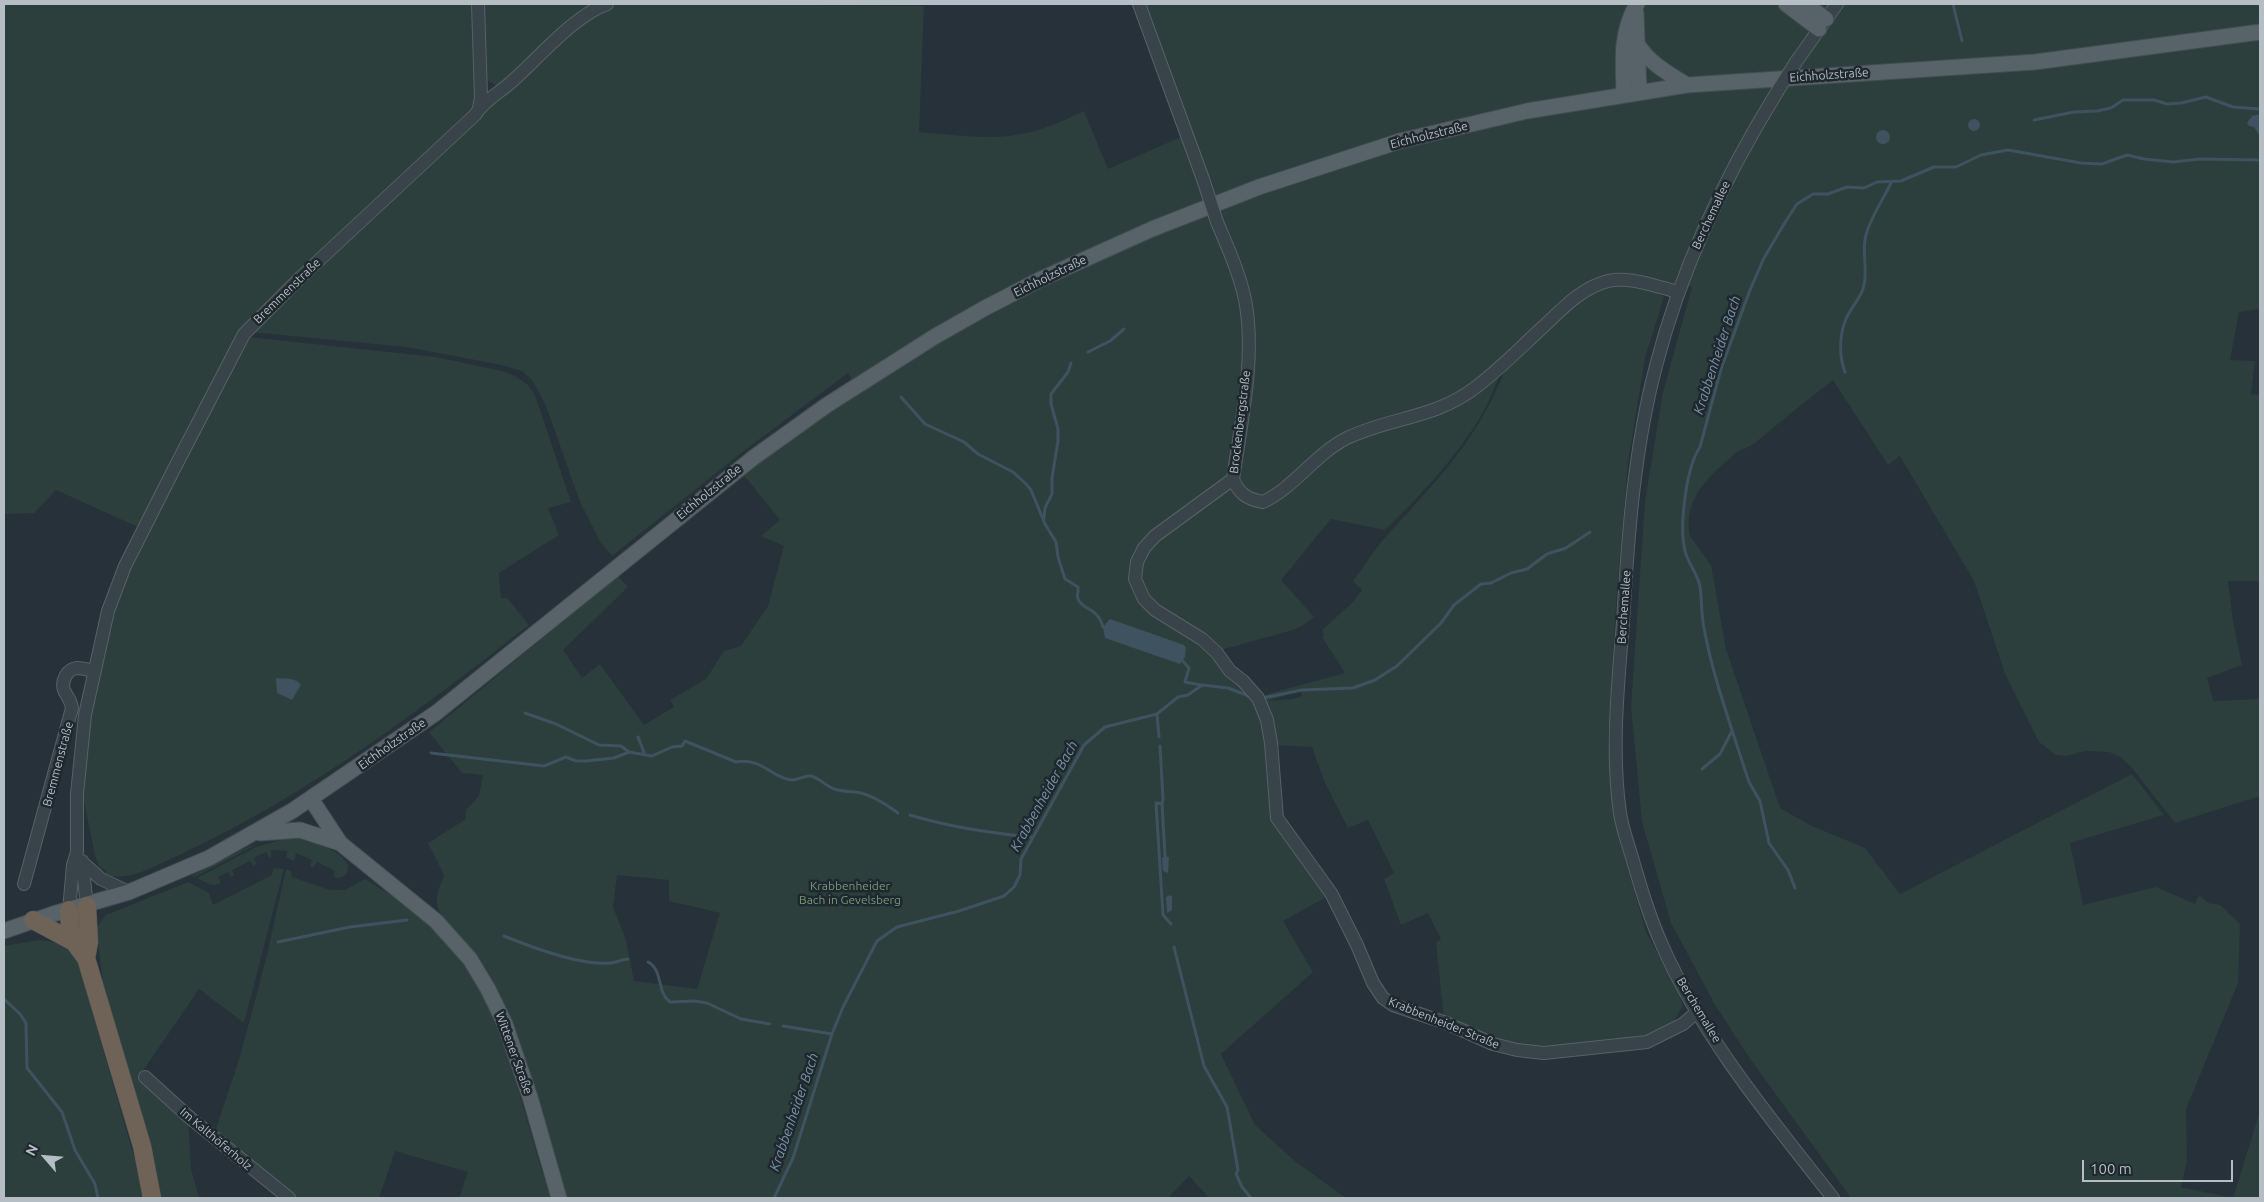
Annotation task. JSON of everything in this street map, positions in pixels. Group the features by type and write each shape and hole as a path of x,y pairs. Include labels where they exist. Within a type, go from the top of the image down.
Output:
{"highway":[{"path":"86,958 89,942 87,906"},
{"path":"69,910 70,929 74,942 86,958 142,1146 152,1198"},
{"path":"34,920 74,942"}],"main road":[{"path":"1786,4 1822,24"},
{"path":"1805,4 1822,24"},
{"path":"1636,5 1639,91"},
{"path":"1624,94 1624,38 1628,19 1636,5"},
{"name":"Eichholzstraße","path":"4,931 34,920 87,906 129,892 209,858 311,799 436,713 752,458 792,429 877,372 985,308 1041,279 1152,229 1292,176 1409,139 1527,111 1639,91 1687,85 2035,62 2260,32"},
{"path":"1636,42 1643,54 1653,63 1687,85"},
{"name":"Wittener Straße","path":"311,799 340,843 436,921 470,959 506,1024 530,1097 559,1198"},
{"path":"253,834 300,830 340,843"}],"street":[{"path":"478,4 481,97 479,108"},
{"name":"Bremmenstraße","path":"87,906 80,858 76,799 84,715 108,611 125,566 244,334 315,264 475,115 479,108 509,84 570,28 595,9 607,4"},
{"name":"Brockenbergstraße","path":"1139,4 1217,222 1230,252 1246,304 1249,334 1247,373 1233,479 1237,489 1245,497 1262,502 1282,492 1321,456 1346,439 1425,414 1458,399 1476,387 1571,300 1592,287 1608,281 1627,279 1678,292"},
{"name":"Berchemallee","path":"1833,1198 1758,1103 1697,1012 1662,946 1642,892 1620,815 1615,735 1629,536 1636,470 1656,367 1678,292 1720,194 1777,92 1837,4"},
{"name":"Krabbenheider Straße","path":"1233,479 1150,542 1137,562 1135,579 1144,599 1156,610 1202,639 1230,671 1258,698 1267,720 1271,743 1278,818 1331,893 1357,944 1373,982 1383,998 1393,1005 1438,1020 1493,1044 1517,1050 1544,1053 1647,1042 1683,1024 1697,1012"},
{"name":"Bremmenstraße","path":"24,884 72,708 71,699 63,686 64,680 72,670 78,668 94,671"},
{"path":"80,858 101,879 129,892"},
{"name":"Bremmenstraße","path":"69,910 73,865 80,858"},
{"name":"Im Kalthöferholz","path":"145,1077 211,1135 289,1198"}],"green space":[{"path":"4,4 474,4 477,76 474,103 469,114 254,317 140,528 56,490 34,513 4,514"},
{"path":"482,4 600,4 509,79 496,85 486,80"},
{"name":"Krabbenheider Bach in Gevelsberg","path":"618,4 924,6 919,132 979,137 1024,134 1084,111 1108,169 1190,133 1144,4 2260,4 2260,309 2239,312 2230,360 2255,361 2251,394 2260,395 2260,581 2228,581 2233,621 2242,665 2207,678 2213,701 2260,699 2260,796 2175,823 2132,768 2120,757 2109,752 2085,751 2067,756 2056,755 2039,742 2006,676 1974,581 1900,456 1888,465 1833,380 1755,443 1737,452 1716,471 1707,480 1694,499 1690,510 1689,522 1690,536 1711,565 1726,649 1780,808 1812,826 1865,848 1900,894 2132,774 2164,815 2070,843 2083,905 2156,887 2195,904 2199,895 2208,903 2220,905 2240,924 2238,983 2186,1109 2187,1161 2181,1187 2233,1198 1851,1198 1748,1056 1714,1003 1671,923 1642,822 1631,707 1645,501 1663,392 1692,287 1627,273 1617,283 1645,287 1664,297 1645,358 1628,463 1617,590 1608,738 1614,820 1646,932 1678,991 1683,1006 1674,1021 1631,1041 1594,1046 1518,1048 1444,1020 1436,943 1441,939 1428,913 1401,925 1384,879 1394,873 1368,820 1348,828 1325,783 1312,747 1270,745 1275,818 1328,896 1283,921 1313,972 1221,1054 1255,1125 1296,1162 1346,1198 1209,1198 1189,1176 1168,1198 565,1198 527,1071 437,905 437,895 444,875 428,843 466,819 466,810 479,796 483,775 462,773 429,732 618,576 628,587 563,650 582,678 600,664 644,725 674,707 670,700 706,679 724,651 741,646 768,606 784,546 761,536 780,520 743,474 859,392 848,373 749,447 612,556 601,543 580,502 546,406 532,380 522,371 497,364 406,347 251,332 554,47 608,7","holes":["1503,367 1506,367 1495,393 1468,439 1437,480 1382,541 1353,581 1362,590 1353,602 1322,630 1324,634 1322,637 1345,673 1260,696 1210,653 1293,630 1314,617 1281,580 1331,519 1385,530 1426,488 1464,442 1485,409","1300,691 1302,696 1293,699 1268,701","617,875 669,880 669,901 720,913 697,989 634,981 626,940 613,907"]},
{"path":"248,337 436,357 502,371 515,376 528,385 535,395 571,502 548,508 559,535 499,573 501,598 507,598 529,625 404,720 318,778 273,805 228,831 144,871 125,876 115,877 106,875 106,871 99,866 95,856 83,796 84,767 95,688 111,614 128,570"},
{"path":"291,837 292,839 295,837 309,840 332,850 348,865 346,874 339,878 333,877 335,871 317,862 313,868 310,866 312,860 296,853 294,861 286,857 287,851 271,850 271,857 269,858 266,852 254,858 256,864 253,866 250,861 232,870 234,875 231,877 228,872 218,877 221,883 209,884 197,878 256,847"},
{"path":"258,844 194,877 191,876 248,847"},
{"path":"273,868 284,869 244,1023 199,989 140,1075 188,1118 191,1169 199,1198 157,1198 107,1013 96,928 106,915 188,882 209,893 213,905 272,875"},
{"path":"286,869 291,871 292,877 330,890 345,890 365,879 419,914 435,928 464,961 476,979 496,1019 520,1081 516,1082 551,1198 459,1198 468,1172 395,1151 379,1198 293,1198 214,1135 239,1060 266,959"},
{"path":"38,940 54,942 73,951 142,1184 144,1198 4,1198 4,946"},
{"path":"2260,1111 2260,1198 2233,1198"}],"water":[{"path":"2260,114 2260,136 2254,127 2249,126 2247,123 2252,116"},
{"path":"1972,119 1976,119 1980,125 1976,131 1972,131 1968,127 1968,123"},
{"path":"1883,130 1888,132 1890,137 1888,142 1883,144 1878,142 1876,137 1878,132"},
{"path":"1110,619 1184,645 1186,648 1185,657 1180,664 1105,638 1103,627"},
{"path":"276,678 299,682 301,685 292,700 277,693"},
{"path":"1165,856 1169,857 1168,873 1163,871 1162,858"},
{"path":"1170,895 1172,897 1172,910 1167,913 1166,897"}],"waterway":[{"path":"1953,4 1962,41"},
{"path":"2034,120 2074,112 2111,108 2123,100 2154,100 2167,104 2206,97 2233,107 2260,109"},
{"name":"Krabbenheider Bach","path":"1795,888 1788,870 1769,843 1760,801 1749,782 1721,696 1704,628 1700,586 1688,560 1683,540 1683,513 1691,468 1700,447 1721,369 1750,290 1764,258 1784,224 1797,204 1813,194 1828,194 1847,187 1864,188 1877,182 1901,181 1934,167 1956,167 1981,155 2008,150 2081,163 2102,164 2127,155 2173,162 2200,159 2260,160"},
{"path":"1845,372 1841,353 1842,332 1846,319 1865,283 1864,249 1868,228 1891,183"},
{"path":"1088,352 1110,341 1124,329"},
{"path":"1044,518 1045,508 1052,494 1052,478 1058,441 1058,429 1051,404 1051,394 1068,372 1071,363"},
{"path":"901,397 925,424 964,442 978,454 1013,472 1026,484 1031,490 1045,524 1056,542 1058,557 1065,579 1078,587 1077,598 1080,603 1097,615 1103,627"},
{"name":"Krabbenheider Bach","path":"1263,698 1302,690 1353,688 1375,680 1397,666 1441,623 1454,605 1481,584 1491,583 1511,573 1527,569 1547,554 1566,548 1590,532"},
{"path":"1182,660 1189,668 1185,682 1201,685"},
{"name":"Krabbenheider Bach","path":"774,1198 793,1158 832,1034 843,1007 877,941 897,927 959,911 1004,896 1014,887 1020,875 1021,859 1084,745 1105,727 1157,714 1178,697 1188,695 1202,685 1228,688 1249,696"},
{"path":"525,713 556,724 599,745 621,746 629,752"},
{"path":"1157,714 1159,737"},
{"path":"1702,769 1720,754 1732,731"},
{"path":"638,737 645,755"},
{"path":"431,753 544,766 566,757 576,761 586,761 614,758 629,752 652,756 672,747 682,746 685,741 736,762 752,762 778,776 792,780 811,776 834,789 866,794 898,813"},
{"path":"1160,746 1163,799 1162,804 1156,803 1163,915 1171,924"},
{"path":"1162,804 1165,856"},
{"path":"910,815 970,829 1031,837"},
{"path":"278,942 350,927 407,920"},
{"path":"504,936 556,955 585,962 610,963 628,959"},
{"path":"1174,947 1204,1066 1227,1107 1238,1170 1236,1174 1242,1187 1251,1198"},
{"path":"648,962 656,971 663,993 670,1002 695,1001 707,1003 741,1019 770,1024"},
{"path":"4,999 20,1014 26,1023 27,1068 62,1112 75,1150 95,1184 98,1198"},
{"path":"783,1026 832,1034"}]}
